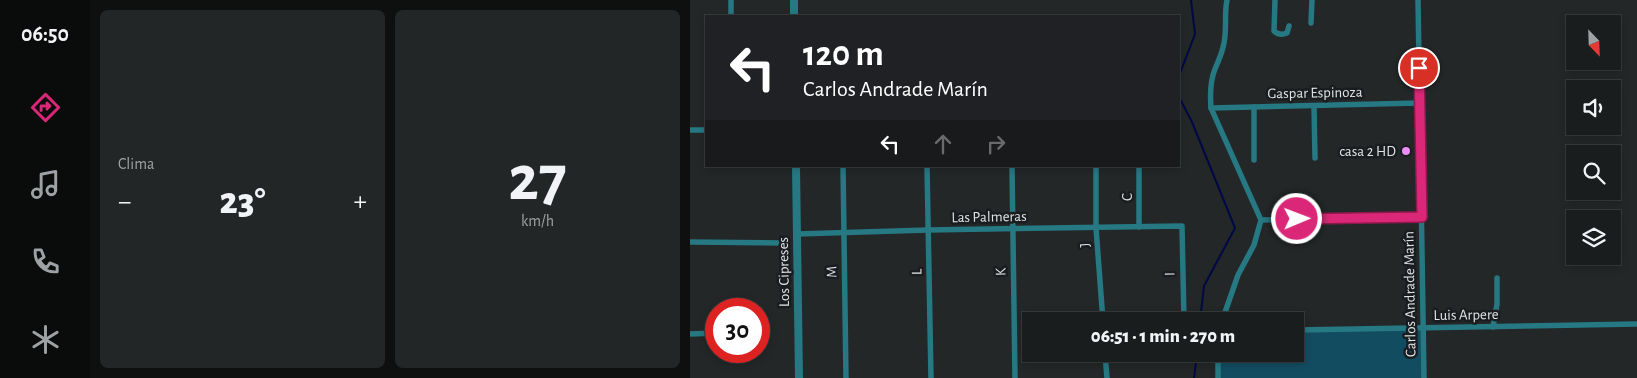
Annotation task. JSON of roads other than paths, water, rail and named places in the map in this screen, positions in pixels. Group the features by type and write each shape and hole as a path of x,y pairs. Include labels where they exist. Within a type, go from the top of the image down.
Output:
{"street":[{"path":"731,0 731,15"},
{"path":"794,0 794,15"},
{"path":"1225,312 1238,276 1254,245 1261,220 1211,108 1212,78 1222,56 1225,40 1227,0"},
{"path":"1275,0 1274,31 1277,34 1283,34 1287,32 1289,26"},
{"path":"1311,23 1312,0"},
{"name":"Carlos Andrade Marín","path":"1418,0 1424,378"},
{"name":"Gaspar Espinoza","path":"1211,108 1419,103"},
{"path":"1314,106 1315,158"},
{"path":"1254,107 1254,160"},
{"path":"690,130 705,130"},
{"name":"Los Cipreses","path":"796,167 799,378"},
{"name":"M","path":"842,167 846,378"},
{"name":"L","path":"927,167 930,378"},
{"name":"K","path":"1012,167 1015,378"},
{"name":"J","path":"1096,167 1096,228 1102,312"},
{"name":"C","path":"1139,167 1139,227"},
{"path":"1261,220 1422,217"},
{"name":"Las Palmeras","path":"797,234 1182,226"},
{"name":"I","path":"1182,226 1184,312"},
{"path":"690,242 785,243"},
{"path":"1493,327 1497,304 1498,278"},
{"name":"Luis Arpere","path":"1304,330 1637,324"},
{"path":"690,334 705,333"},
{"path":"1106,362 1107,378"},
{"path":"1218,362 1218,378"}],"waterway":[{"path":"1180,73 1195,34 1191,0"},
{"path":"1180,99 1192,122 1235,228 1204,286 1201,312"},
{"path":"1194,378 1196,362"}],"place":[{"name":"casa 2 HD","path":"1406,151"}]}
